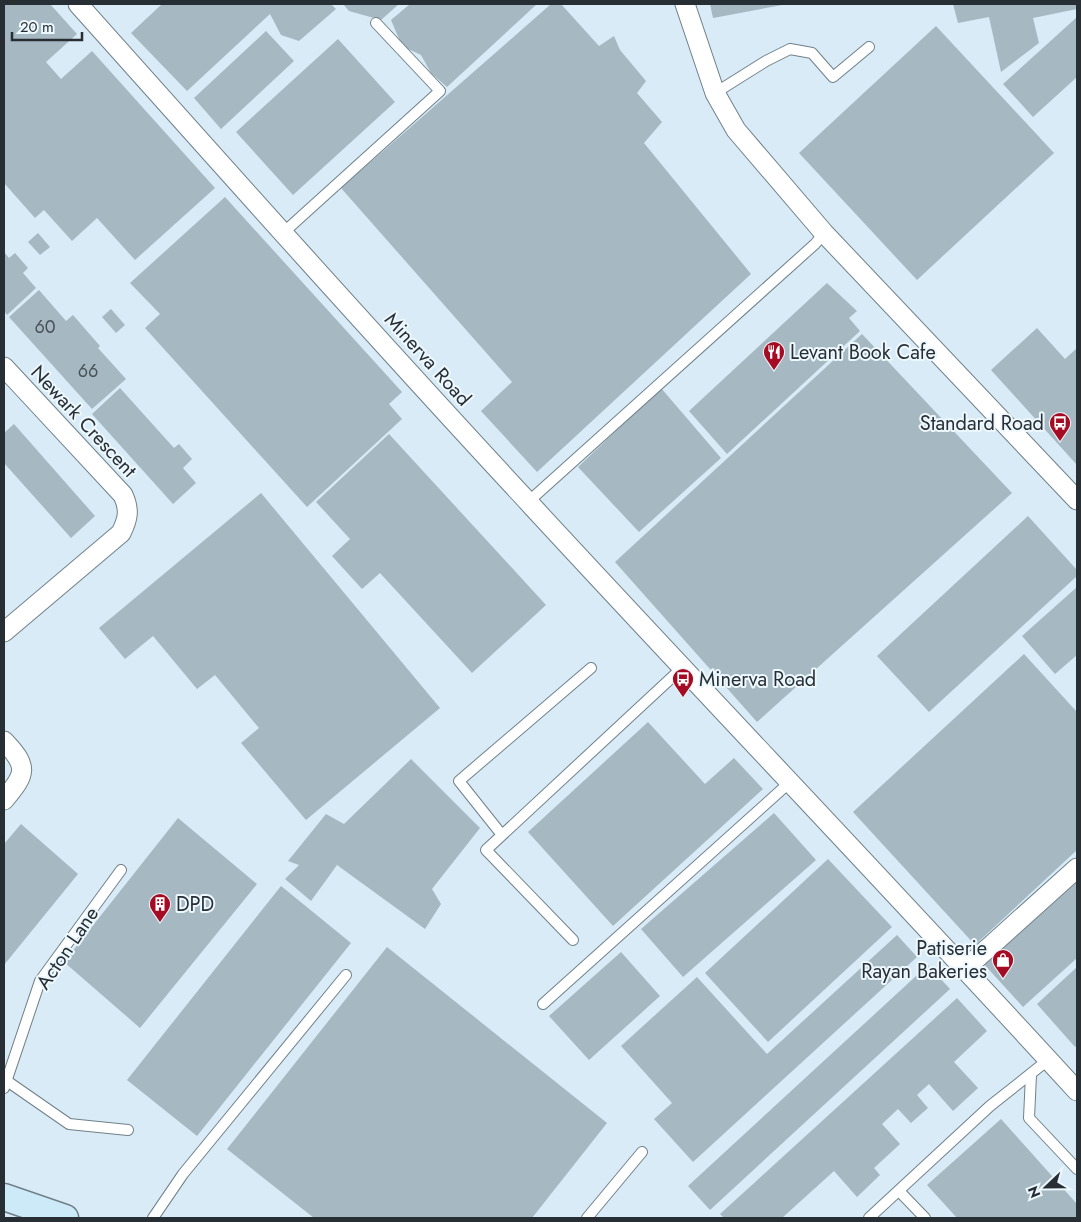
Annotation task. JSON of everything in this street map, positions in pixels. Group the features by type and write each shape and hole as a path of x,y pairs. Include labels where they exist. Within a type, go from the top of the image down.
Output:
{"main road":[{"path":"4,1197 64,1218"}],"street":[{"name":"Minerva Road","path":"78,4 528,502 789,783 966,968 1077,1091"},
{"path":"685,4 715,93 736,130 824,233 1077,500"},
{"name":"Newark Crescent","path":"4,367 123,495 128,511 127,522 120,534 4,632"},
{"path":"4,741 16,754 21,764 21,775 18,783 4,800"},
{"path":"966,968 1077,868"}],"lane":[{"path":"283,233 440,91 376,23"},
{"path":"715,93 766,61 790,49 812,53 833,77 869,47"},
{"path":"528,502 729,323 815,244 824,233"},
{"path":"502,835 459,781 591,668"},
{"path":"573,940 486,850 682,668"},
{"path":"543,1004 789,783"},
{"name":"Acton Lane","path":"6,1084 40,982 121,870"},
{"path":"153,1218 183,1174 346,975"},
{"path":"869,1218 990,1106 1048,1060"},
{"path":"1031,1075 1029,1118 1077,1169"},
{"path":"6,1084 69,1124 128,1130"},
{"path":"587,1218 642,1152"},
{"path":"899,1190 925,1218"}],"building":[{"path":"4,4 50,4 77,34 46,62 61,79 92,51 215,188 135,260 97,218 72,241 44,210 35,218 4,183"},
{"path":"162,4 331,4 336,9 299,41 281,35 270,14 187,91 131,33"},
{"path":"343,4 399,4 381,20 349,11"},
{"path":"410,4 537,4 447,87 431,73 421,55 402,46 391,20"},
{"path":"551,4 561,4 599,46 614,36 620,50 646,81 637,93 662,122 644,143 751,274 537,472 481,411 512,382 341,188"},
{"path":"710,4 781,4 782,5 713,18"},
{"path":"953,4 1077,4 1077,9 1033,18 1039,43 1001,72 989,17 958,23"},
{"path":"1077,17 1077,77 1033,117 1003,84"},
{"path":"936,26 1054,153 917,280 799,153"},
{"path":"266,31 294,61 221,129 194,98"},
{"path":"338,39 395,102 293,195 236,132"},
{"path":"225,197 402,392 389,404 402,419 307,507 145,328 160,314 130,283"},
{"path":"38,233 50,247 40,255 28,242"},
{"path":"4,252 9,258 15,253 28,268 23,273 36,288 7,315 4,311"},
{"name":"Levant Book Cafe","path":"827,283 857,311 849,318 860,331 727,454 689,411"},
{"path":"39,290 66,321 73,315 100,346 98,348 126,379 92,409 9,317"},
{"path":"111,309 125,325 116,333 102,317"},
{"path":"1037,328 1065,359 1077,348 1077,465 991,370"},
{"path":"862,334 1012,493 757,722 615,562"},
{"path":"120,388 174,448 179,444 192,459 183,468 196,483 173,504 92,414"},
{"path":"661,388 721,458 639,532 578,467"},
{"path":"14,424 95,516 71,538 4,463 4,433"},
{"path":"389,434 546,605 472,673 380,573 362,589 332,556 350,539 316,502"},
{"path":"261,493 440,708 306,820 241,743 259,728 215,675 197,689 153,636 125,659 99,628"},
{"path":"1028,516 1077,570 1077,576 929,712 877,656"},
{"path":"1077,587 1077,655 1055,674 1022,636"},
{"path":"1024,654 1077,712 1077,850 975,945 853,812"},
{"path":"648,722 705,784 734,758 763,789 613,926 528,832"},
{"path":"411,759 480,828 432,889 441,904 425,929 337,865 311,901 285,879 299,865 288,861 326,814 344,824"},
{"path":"774,813 816,860 683,977 641,929"},
{"name":"DPD","path":"178,818 257,884 140,1028 64,962"},
{"path":"21,824 78,874 4,965 4,844"},
{"path":"828,859 892,927 768,1042 705,973"},
{"path":"1077,876 1077,958 1023,1007 982,962"},
{"path":"281,886 351,943 197,1136 127,1080"},
{"path":"897,935 917,957 693,1162 654,1119 672,1103 621,1046 697,977 767,1054"},
{"path":"387,947 607,1123 532,1218 314,1218 227,1149"},
{"path":"621,952 660,996 589,1060 549,1016"},
{"path":"928,965 950,989 710,1210 688,1186"},
{"path":"1077,967 1077,1045 1075,1047 1037,1004"},
{"path":"957,998 987,1031 954,1062 978,1088 953,1111 929,1084 917,1095 928,1108 911,1123 898,1109 882,1124 900,1144 874,1168 880,1175 857,1197 834,1171 782,1218 724,1218 720,1214"},
{"path":"1001,1119 1077,1204 1077,1218 957,1218 927,1185"}],"place":[{"name":"Levant Book Cafe","path":"774,371"},
{"name":"Standard Road","path":"1060,442"},
{"name":"Minerva Road","path":"683,698"},
{"name":"DPD","path":"160,923"},
{"name":"Patiserie Rayan Bakeries","path":"1003,979"}]}
